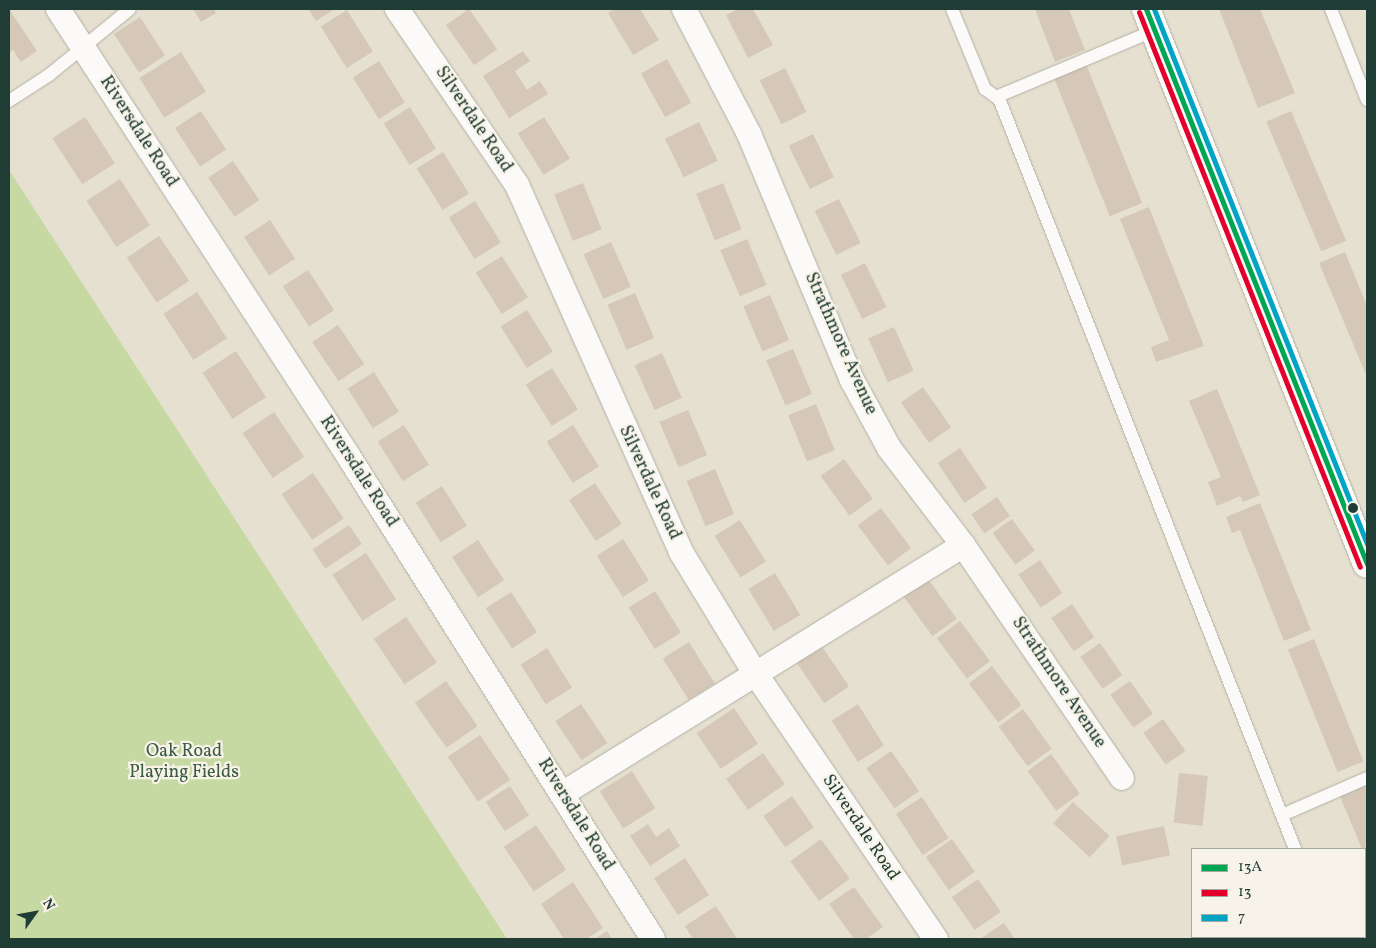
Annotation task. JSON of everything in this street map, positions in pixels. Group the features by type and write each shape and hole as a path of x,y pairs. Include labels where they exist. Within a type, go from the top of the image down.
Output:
{"street":[{"name":"Riversdale Road","path":"58,9 355,466 653,939"},
{"name":"Silverdale Road","path":"397,9 517,185 681,552 755,673 936,939"},
{"name":"Strathmore Avenue","path":"684,9 749,134 852,380 889,448 963,545 1122,778"},
{"path":"1150,20 1367,564"},
{"path":"562,794 963,545"}],"lane":[{"path":"9,100 50,75 130,9"},
{"path":"952,9 984,89 990,96 998,96 1150,20"},
{"path":"1332,9 1367,100"},
{"path":"998,96 1295,848"},
{"path":"1282,815 1367,778"}],"green space":[{"name":"Oak Road Playing Fields","path":"9,170 507,939 9,939"}],"building":[{"path":"9,9 37,51 21,62 13,50 9,53"},
{"path":"193,9 214,9 216,13 201,22"},
{"path":"308,9 335,9 316,21"},
{"path":"469,9 497,49 474,65 446,25"},
{"path":"615,9 640,9 659,40 633,55 608,13"},
{"path":"738,9 753,9 773,45 748,58 726,15"},
{"path":"1035,9 1069,9 1085,50 1055,62"},
{"path":"1219,9 1260,9 1295,93 1258,108"},
{"path":"347,10 373,52 347,68 321,26"},
{"path":"140,17 165,56 139,72 114,34"},
{"path":"523,51 530,61 515,71 527,90 540,81 548,94 509,118 483,76"},
{"path":"181,52 206,92 164,118 139,78"},
{"path":"667,59 691,103 665,117 641,74"},
{"path":"379,61 405,103 379,119 353,77"},
{"path":"1086,64 1142,203 1110,216 1054,77"},
{"path":"785,68 806,112 781,124 760,80"},
{"path":"410,107 436,149 410,165 384,123"},
{"path":"201,111 226,150 200,166 175,128"},
{"path":"1291,111 1346,241 1321,251 1266,122"},
{"path":"85,117 115,163 82,184 52,138"},
{"path":"544,117 570,159 544,175 518,133"},
{"path":"699,122 718,161 684,177 665,139"},
{"path":"813,134 834,177 810,189 789,146"},
{"path":"443,152 469,194 443,210 417,168"},
{"path":"233,161 259,200 234,217 208,178"},
{"path":"120,179 150,225 116,247 86,201"},
{"path":"583,183 602,229 573,241 554,195"},
{"path":"723,183 742,229 715,240 696,194"},
{"path":"839,199 860,243 836,255 815,211"},
{"path":"475,201 501,243 475,259 449,217"},
{"path":"1149,207 1204,346 1156,362 1151,347 1169,340 1120,219"},
{"path":"270,220 295,259 269,275 244,237"},
{"path":"159,236 189,281 157,303 127,258"},
{"path":"747,239 767,285 740,296 720,250"},
{"path":"611,242 631,287 604,299 584,254"},
{"path":"1345,252 1367,306 1367,377 1319,263"},
{"path":"502,256 528,298 502,314 476,272"},
{"path":"865,263 886,307 862,319 841,275"},
{"path":"308,270 334,310 309,327 283,286"},
{"path":"197,292 227,338 193,360 163,314"},
{"path":"635,293 654,338 627,350 607,305"},
{"path":"770,295 789,340 762,351 743,306"},
{"path":"527,310 553,352 527,368 501,326"},
{"path":"338,325 364,364 339,381 312,342"},
{"path":"894,327 914,371 888,382 868,338"},
{"path":"793,349 812,394 785,405 766,360"},
{"path":"236,351 266,397 232,419 202,373"},
{"path":"662,353 682,398 655,410 635,365"},
{"path":"552,368 578,410 552,426 526,384"},
{"path":"374,372 399,412 373,428 348,388"},
{"path":"923,387 951,427 929,443 901,402"},
{"path":"1217,389 1260,495 1243,502 1240,496 1217,506 1208,482 1221,477 1189,401"},
{"path":"816,404 835,450 807,462 788,415"},
{"path":"688,410 707,455 679,467 659,422"},
{"path":"274,412 304,457 273,478 242,433"},
{"path":"404,425 429,465 403,481 378,441"},
{"path":"573,425 599,467 573,483 547,441"},
{"path":"960,448 987,488 964,503 938,463"},
{"path":"844,459 873,499 849,516 821,476"},
{"path":"715,469 734,514 706,526 686,481"},
{"path":"313,473 344,519 312,540 281,494"},
{"path":"595,483 622,524 596,541 569,500"},
{"path":"442,486 467,526 441,542 416,502"},
{"path":"997,497 1010,516 984,533 971,514"},
{"path":"1260,503 1311,630 1284,641 1240,530 1232,533 1226,517"},
{"path":"881,508 911,548 888,565 858,525"},
{"path":"1012,519 1035,551 1016,565 993,533"},
{"path":"740,520 766,562 741,577 715,536"},
{"path":"349,525 362,544 325,569 313,550"},
{"path":"623,539 649,581 623,597 597,555"},
{"path":"478,540 504,580 478,597 452,557"},
{"path":"366,553 396,599 362,621 332,575"},
{"path":"1040,560 1062,593 1041,608 1018,575"},
{"path":"775,573 800,615 774,631 748,589"},
{"path":"928,579 957,619 933,636 904,597"},
{"path":"655,591 681,633 655,649 629,607"},
{"path":"511,592 537,632 512,649 486,608"},
{"path":"1072,604 1094,637 1074,651 1051,618"},
{"path":"406,617 437,663 404,684 374,639"},
{"path":"960,621 990,661 967,678 937,638"},
{"path":"1314,639 1363,761 1337,772 1288,649"},
{"path":"689,642 715,684 689,700 663,658"},
{"path":"1100,643 1122,675 1103,689 1080,657"},
{"path":"821,645 849,686 824,703 796,662"},
{"path":"547,648 572,688 546,704 521,664"},
{"path":"992,666 1021,705 998,723 969,683"},
{"path":"446,681 478,726 446,748 415,703"},
{"path":"1130,681 1153,714 1133,728 1110,695"},
{"path":"581,704 607,743 582,760 555,721"},
{"path":"858,704 884,746 858,762 832,720"},
{"path":"734,708 758,744 721,769 697,733"},
{"path":"1023,709 1052,749 1028,766 999,727"},
{"path":"1163,719 1185,751 1166,765 1143,733"},
{"path":"480,735 510,780 478,802 448,757"},
{"path":"891,751 919,791 895,808 866,768"},
{"path":"763,753 785,784 748,810 726,779"},
{"path":"1051,754 1080,794 1056,811 1028,771"},
{"path":"632,771 655,808 623,828 600,791"},
{"path":"1179,773 1208,776 1203,826 1174,823"},
{"path":"1367,782 1367,862 1366,848 1362,848 1339,794"},
{"path":"510,786 529,815 505,831 486,802"},
{"path":"792,796 814,827 785,847 763,816"},
{"path":"922,797 949,838 923,855 896,814"},
{"path":"1073,802 1110,836 1090,857 1053,823"},
{"path":"648,824 656,837 669,828 680,846 650,866 630,836"},
{"path":"536,825 566,870 534,892 504,847"},
{"path":"1164,826 1170,855 1122,866 1116,836"},
{"path":"821,839 850,879 819,901 790,861"},
{"path":"952,839 975,872 949,890 926,857"},
{"path":"685,858 709,895 678,915 654,878"},
{"path":"978,879 1001,912 975,930 952,897"},
{"path":"573,882 603,928 586,939 564,939 541,904"},
{"path":"854,887 883,927 866,939 854,939 829,904"},
{"path":"716,906 737,939 693,939 685,926"},
{"path":"1004,923 1015,939 980,939"},
{"path":"607,931 612,939 595,939"}],"transit line":[{"name":"13A","path":"1146,9 1367,564"},
{"name":"7","path":"1154,9 1367,544"},
{"name":"13","path":"1139,12 1360,567"}]}
